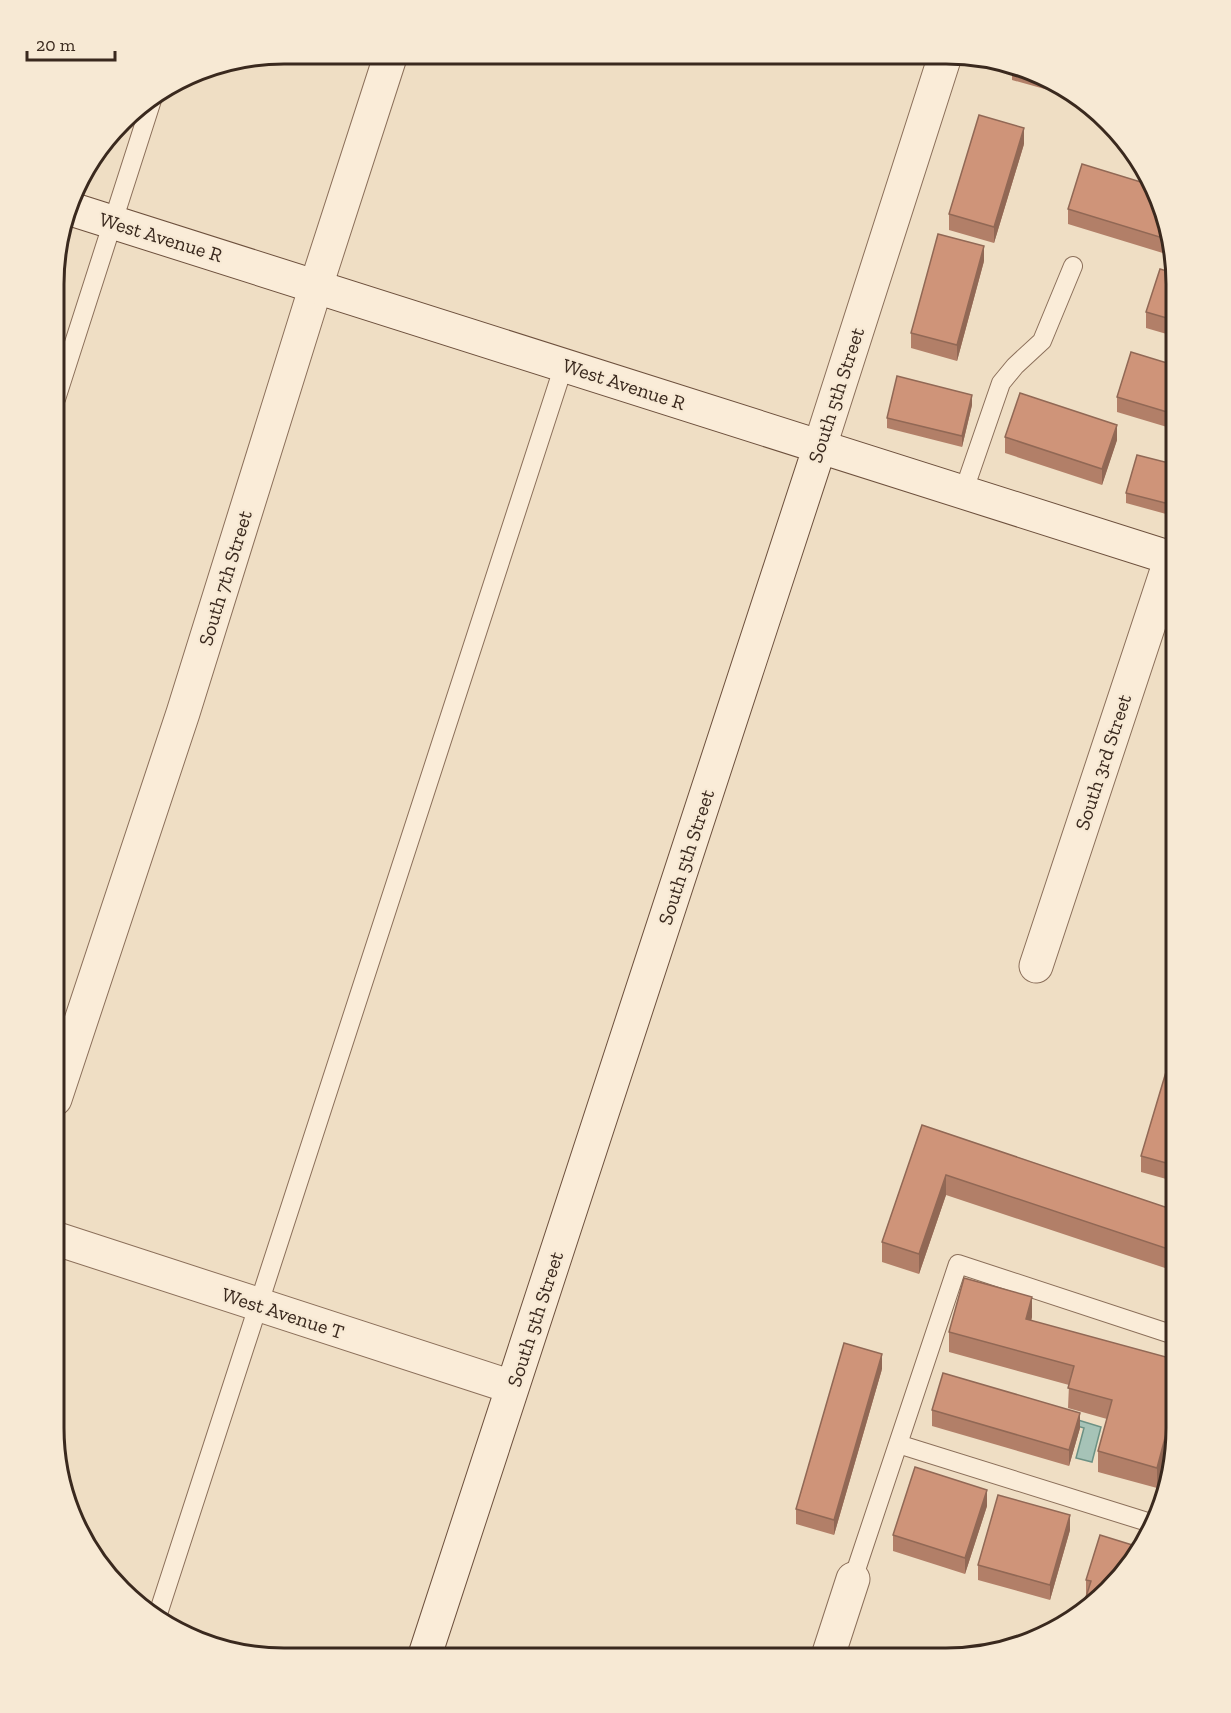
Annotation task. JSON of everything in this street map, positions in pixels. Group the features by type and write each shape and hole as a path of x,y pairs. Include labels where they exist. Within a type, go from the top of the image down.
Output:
{"street":[{"name":"South 7th Street","path":"64,1072 183,713 388,64"},
{"name":"South 5th Street","path":"427,1648 942,64"},
{"name":"West Avenue R","path":"77,211 1166,556"},
{"name":"South 3rd Street","path":"1036,966 1166,583"},
{"name":"West Avenue T","path":"64,1241 512,1387"},
{"path":"831,1648 853,1579"}],"lane":[{"path":"64,375 148,112"},
{"path":"963,493 1001,383 1015,366 1042,341 1073,266"},
{"path":"160,1609 564,365"},
{"path":"853,1579 958,1264 1166,1332"},
{"path":"898,1444 1146,1521"}],"shaded area":[{"path":"1078,1420 1101,1427 1092,1462 1076,1458 1084,1428 1077,1426"}],"building":[{"path":"979,115 1024,128 994,227 949,214"},
{"path":"1082,164 1141,182 1155,214 1161,237 1068,209"},
{"path":"938,234 984,246 957,345 911,333"},
{"path":"1160,269 1166,271 1166,318 1146,312"},
{"path":"1131,352 1166,363 1166,412 1117,397"},
{"path":"897,376 972,395 962,436 887,418"},
{"path":"1020,393 1117,425 1102,469 1005,437"},
{"path":"1137,455 1166,462 1166,503 1126,493"},
{"path":"1166,1072 1166,1163 1141,1156"},
{"path":"922,1125 1166,1207 1166,1248 946,1175 919,1254 882,1242"},
{"path":"964,1278 1032,1297 1026,1319 1166,1357 1166,1434 1157,1468 1098,1451 1112,1400 1068,1388 1074,1366 949,1332"},
{"path":"844,1343 882,1354 834,1520 796,1509"},
{"path":"943,1373 1080,1413 1069,1450 932,1410"},
{"path":"915,1467 987,1490 965,1558 893,1535"},
{"path":"998,1495 1070,1515 1050,1585 978,1565"},
{"path":"1100,1535 1133,1545 1112,1573 1087,1597 1091,1581 1086,1580"}]}
